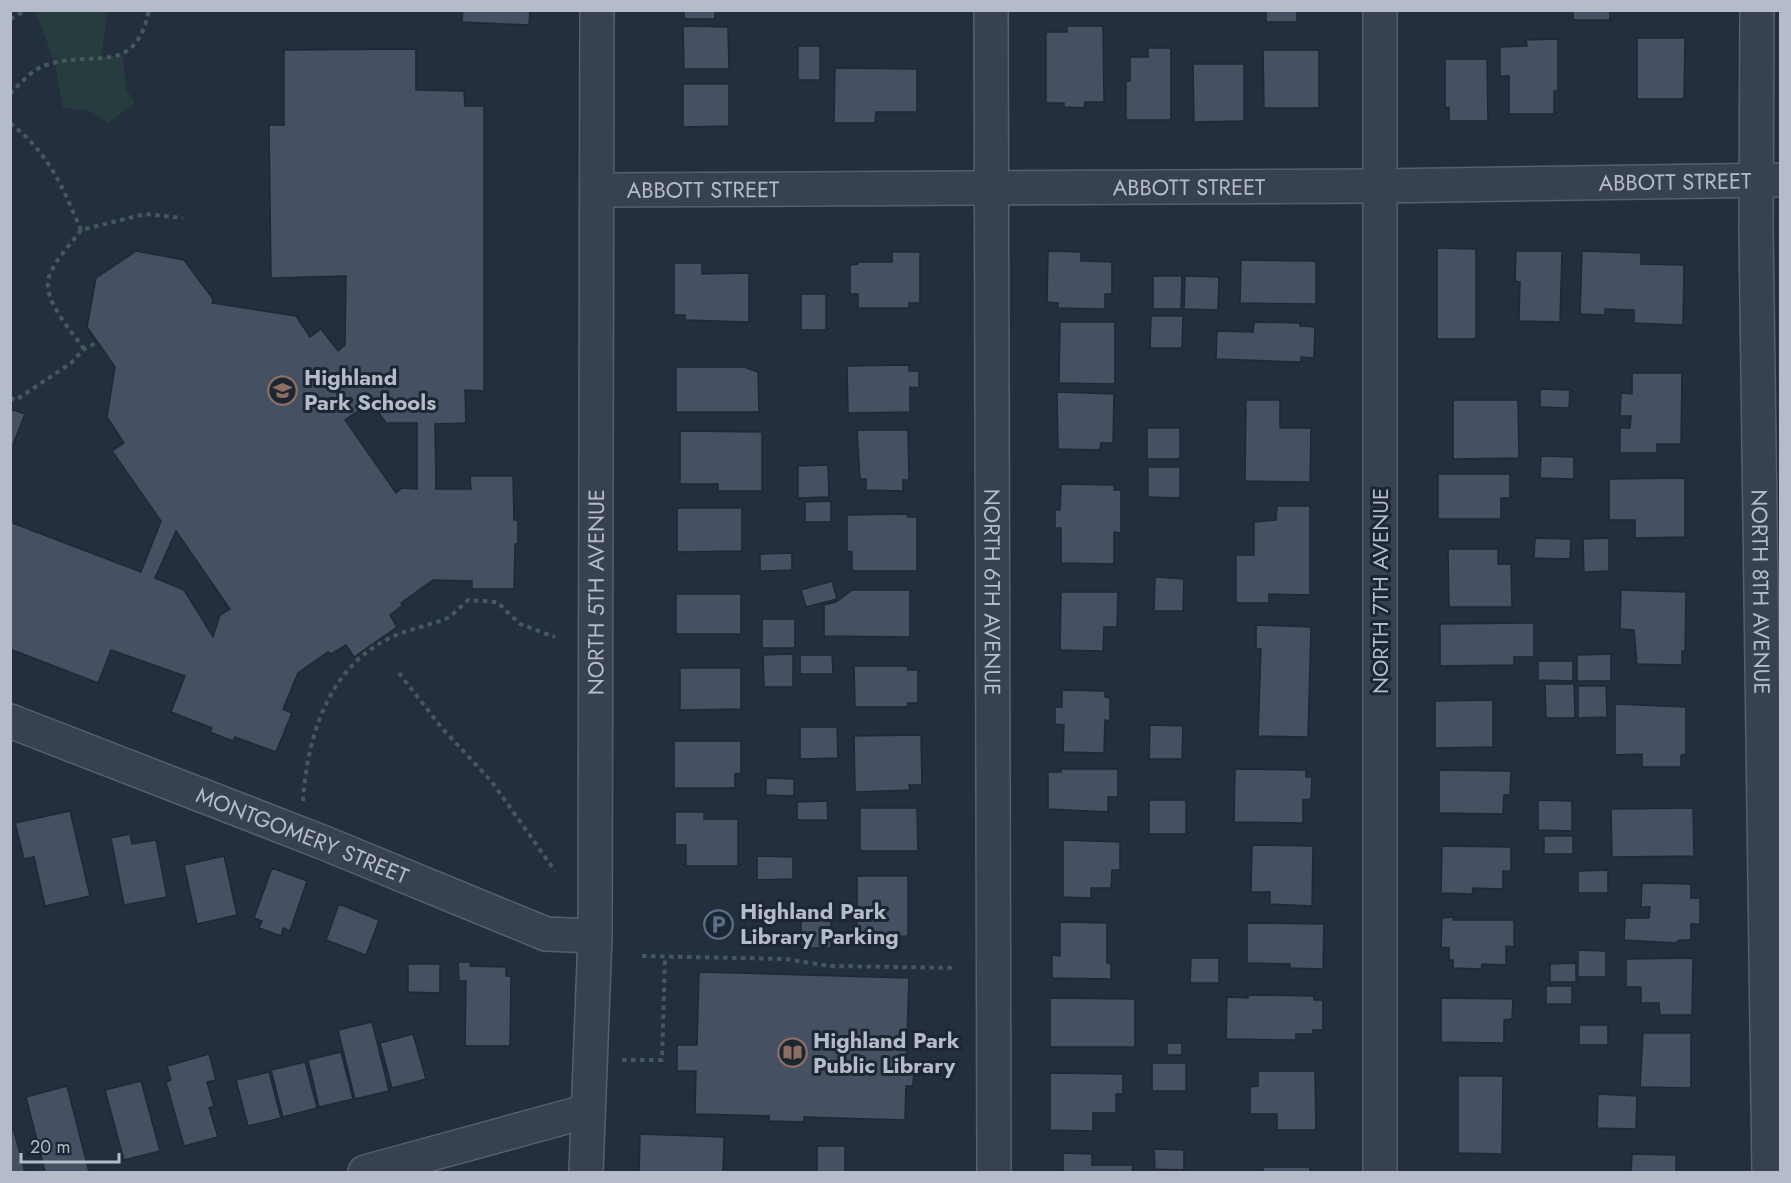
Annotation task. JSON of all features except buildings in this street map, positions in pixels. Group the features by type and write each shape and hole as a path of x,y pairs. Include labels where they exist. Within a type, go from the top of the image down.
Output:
{"street":[{"name":"NORTH 5TH AVENUE","path":"586,1173 595,936 597,10"},
{"name":"NORTH 6TH AVENUE","path":"992,10 994,1173"},
{"name":"NORTH 7TH AVENUE","path":"1380,10 1380,1173"},
{"name":"NORTH 8TH AVENUE","path":"1757,10 1768,180 1771,697 1769,1173"},
{"name":"ABBOTT STREET","path":"598,190 1380,186 1768,180"},
{"name":"MONTGOMERY STREET","path":"10,722 322,842 546,934 595,936"},
{"path":"365,1173 588,1111"}],"path":[{"path":"10,19 27,10"},
{"path":"10,94 30,74 44,66 123,55 135,47 145,30 149,10"},
{"path":"10,123 32,140 50,162 81,230"},
{"path":"84,349 52,299 49,288 49,278 55,266 81,230 145,214 183,218"},
{"path":"10,398 16,400 71,363 84,349 98,342"},
{"path":"303,805 311,742 323,710 341,678 363,654 424,624 445,620 468,600 497,602 520,624 555,637"},
{"path":"380,644 382,650"},
{"path":"399,674 441,727 492,782 555,871"},
{"path":"642,956 785,959 830,966 956,968"},
{"path":"619,1060 662,1060 665,957"}],"green space":[{"path":"35,11 108,11 101,57 123,55 126,89 135,103 108,123 88,110 63,108 55,63"}],"place":[{"name":"Highland Park Schools","path":"283,390"},
{"name":"Highland Park Library Parking","path":"719,924"},
{"name":"Highland Park Public Library","path":"792,1053"}]}
